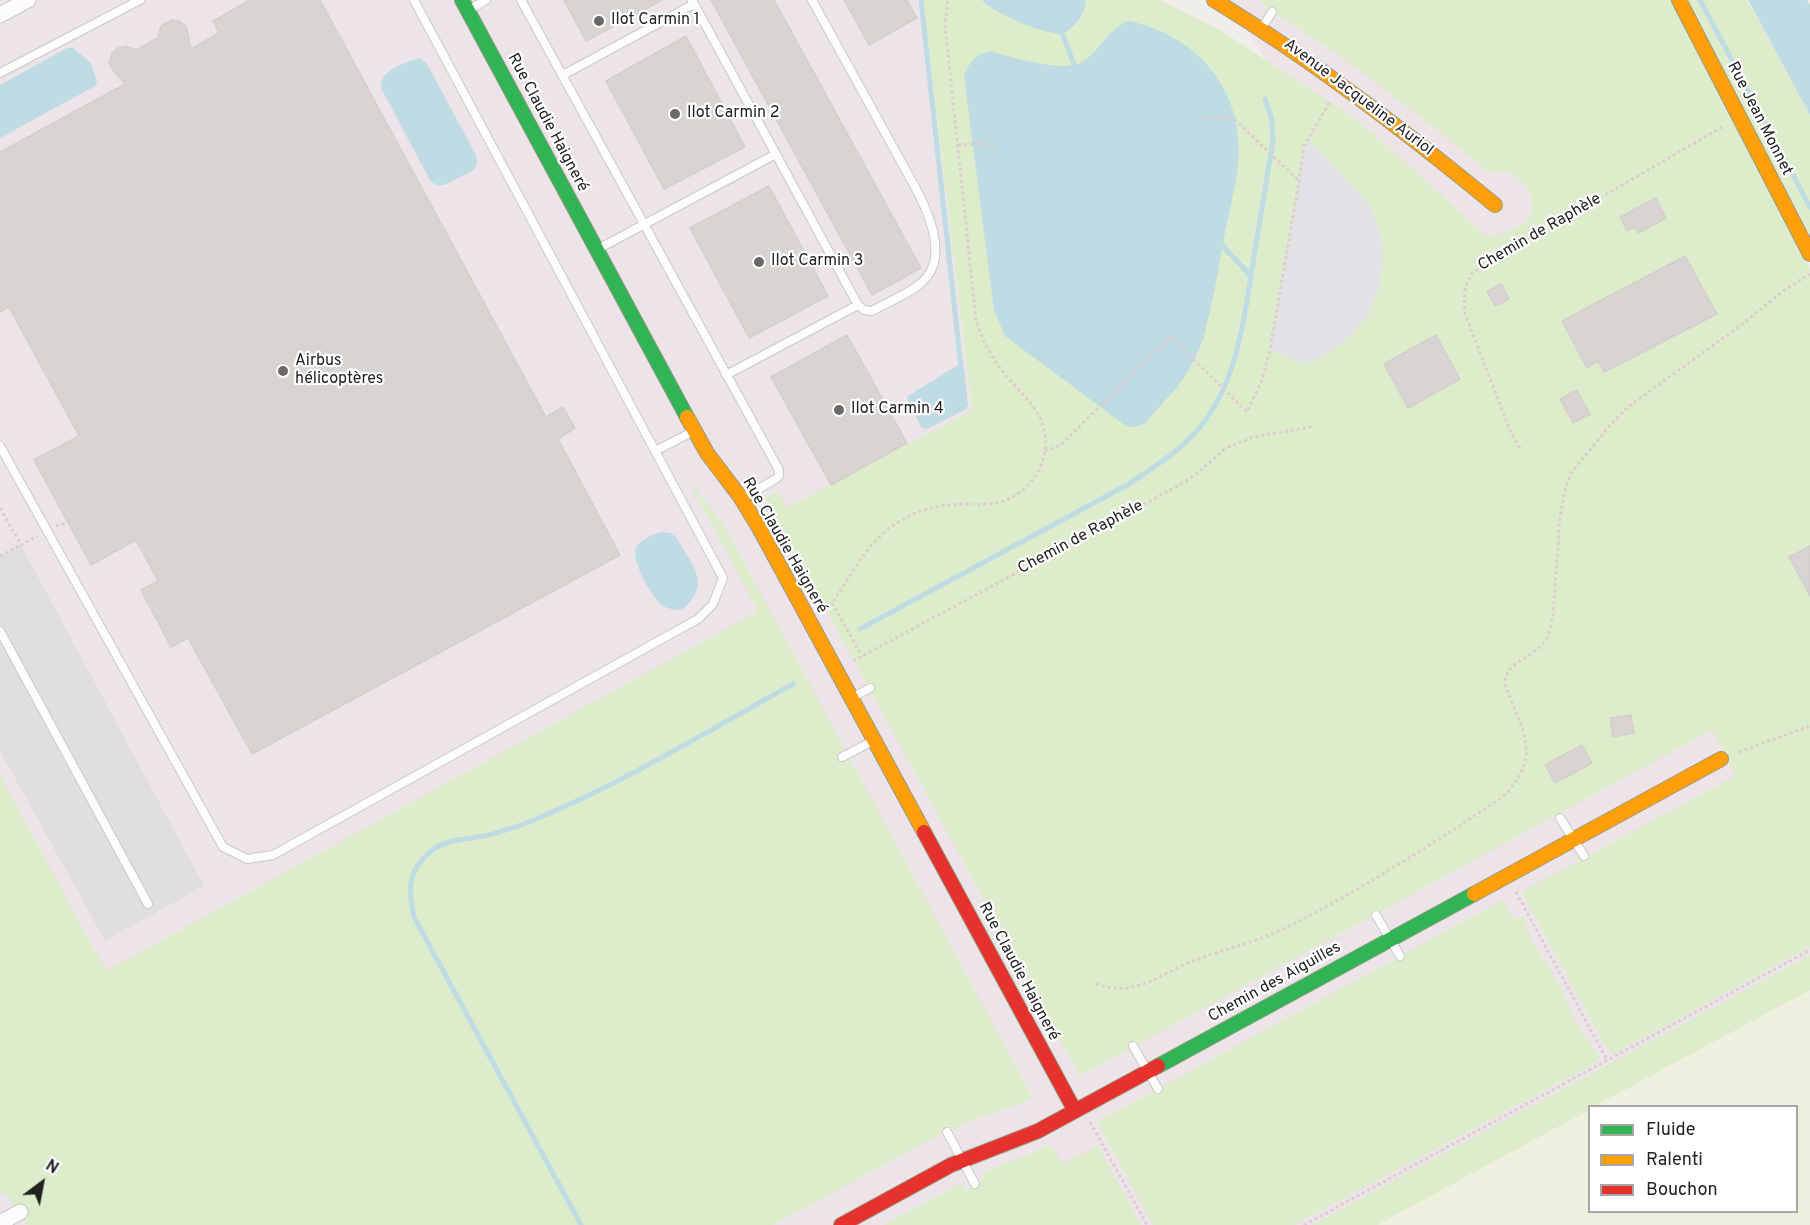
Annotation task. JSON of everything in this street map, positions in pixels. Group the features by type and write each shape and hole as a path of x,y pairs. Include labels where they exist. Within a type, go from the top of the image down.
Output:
{"street":[{"path":"0,15 28,0"},
{"name":"Avenue Jacqueline Auriol","path":"1214,0 1262,28 1366,101 1495,205"},
{"name":"Rue Jean Monnet","path":"1679,0 1810,254"},
{"name":"Rue Claudie Haigneré","path":"465,5 707,453 741,498 1075,1111"},
{"name":"Chemin des Aiguilles","path":"841,1225 962,1160 1038,1131 1720,759"},
{"path":"0,1223 20,1212"}],"lane":[{"path":"0,73 140,0"},
{"path":"0,446 223,847 247,859 273,855 698,619 713,604 723,578 414,0"},
{"path":"465,5 486,0"},
{"path":"521,0 779,470 779,476 776,479 741,498"},
{"path":"563,75 693,2 858,305 864,310 872,311 921,284 934,265 934,230 915,187 812,0"},
{"path":"1262,28 1272,12"},
{"path":"597,250 776,154"},
{"path":"726,375 858,305"},
{"path":"655,451 695,431"},
{"path":"0,631 148,904"},
{"path":"851,698 870,688"},
{"path":"842,757 874,741"},
{"path":"1560,818 1584,856"},
{"path":"1376,915 1400,956"},
{"path":"1133,1046 1158,1089"},
{"path":"947,1132 975,1184"}],"path":[{"path":"823,610 832,603 869,549 891,527 921,511 938,506 989,504 1011,498 1022,492 1038,474 1043,462 1045,451 1042,423 1034,409 997,364 980,334 976,320 945,25 948,0"},
{"path":"1045,451 1060,446 1170,336 1247,412 1262,380 1270,350 1304,146 1332,99"},
{"path":"1205,117 1233,118 1299,181"},
{"name":"Chemin de Raphèle","path":"1520,447 1511,433 1465,314 1465,282 1473,272 1739,117"},
{"path":"958,145 985,143 997,152"},
{"path":"1096,984 1122,989 1140,986 1188,963 1283,930 1399,865 1500,800 1514,787 1522,772 1527,752 1525,736 1504,677 1508,669 1539,649 1546,641 1550,629 1560,517 1571,473 1628,407 1741,325 1783,291 1810,274"},
{"name":"Chemin de Raphèle","path":"851,662 1174,488 1194,476 1226,448 1253,437 1312,427"},
{"path":"0,508 21,545"},
{"path":"0,556 59,525 68,524"},
{"path":"832,603 862,656"},
{"path":"1720,759 1810,726"},
{"path":"1515,890 1608,1061"},
{"path":"1304,1225 1810,951"},
{"path":"1089,1121 1147,1225"}],"shaded area":[{"path":"0,0 923,0 972,410 852,650 1271,68 1227,0 1663,0 1810,286 1810,990 1588,1105 1588,1111 1377,1225 0,1225"},
{"path":"1308,139 1370,205 1381,238 1383,256 1380,283 1368,315 1343,343 1313,361 1300,362 1270,350 1302,154"},
{"path":"21,545 204,886 105,941 0,751 0,556"}],"green space":[{"path":"923,0 1160,0 1220,30 1340,108 1378,137 1488,237 1522,224 1530,215 1531,197 1524,184 1514,175 1506,172 1489,173 1435,128 1340,56 1264,6 1260,0 1671,0 1810,269 1810,947 1613,1054 1608,1051 1521,892 1735,776 1712,730 1080,1076 765,497 778,492 788,507 972,410"},
{"path":"1686,0 1747,0 1810,115 1810,235"},
{"path":"686,477 723,523 1032,1096 1028,1101 973,1120 939,1135 773,1225 27,1225 6,1193 0,1196 0,775 106,971 758,611"},
{"path":"1503,900 1514,919 1524,917 1530,938 1562,988 1576,1023 1600,1056 1596,1063 1294,1225 1153,1225 1097,1122"},
{"path":"1810,955 1810,990 1597,1105 1588,1105 1588,1111 1377,1225 1312,1225"},
{"path":"1810,990 1810,1225 1377,1225 1588,1111 1588,1213 1798,1213 1798,1105 1597,1105"},
{"path":"1051,1145 1063,1164 1098,1146 1141,1225 883,1225 961,1183 966,1190 983,1181 982,1173"}],"water":[{"path":"982,0 1086,0 1084,10 1076,24 1063,33 1056,33 1020,22 996,11"},
{"path":"1748,0 1807,0 1810,5 1810,115"},
{"path":"1128,21 1153,28 1175,39 1195,53 1212,70 1225,91 1234,114 1238,138 1235,183 1203,340 1179,385 1145,423 1135,427 1126,426 1005,336 994,310 964,76 973,60 989,51 1038,63 1076,65 1090,56 1115,30"},
{"path":"67,48 73,48 91,63 97,82 95,86 0,138 0,85"},
{"path":"419,58 427,64 476,155 477,163 474,170 444,185 431,182 381,88 384,76 394,68"},
{"path":"958,365 964,369 968,405 966,409 927,429 922,428 907,400 908,396"},
{"path":"660,532 670,533 676,537 697,574 696,591 682,610 668,608 659,602 644,579 636,561 635,553 638,545"}],"building":[{"name":"Airbus hélicoptères","path":"250,0 320,0 546,417 563,407 575,428 558,439 620,555 252,754 188,638 171,647 141,590 158,581 136,540 91,565 34,460 79,436 9,307 0,312 0,152 125,84 109,63 112,53 118,48 126,46 136,50 158,38 161,26 172,20 179,21 186,26 191,49 219,33 213,21"},
{"name":"Ilot Carmin 1","path":"564,0 662,0 586,41"},
{"path":"711,0 774,0 921,268 872,295"},
{"path":"844,0 907,0 917,18 869,45"},
{"name":"Ilot Carmin 2","path":"686,36 745,147 664,189 606,81"},
{"name":"Ilot Carmin 3","path":"769,186 828,296 749,338 690,228"},
{"path":"1656,198 1666,218 1638,233 1635,227 1627,231 1620,217"},
{"path":"1685,256 1717,314 1604,372 1598,361 1587,368 1562,321"},
{"path":"1501,284 1509,299 1495,306 1487,292"},
{"name":"Ilot Carmin 4","path":"847,335 907,443 831,485 771,377"},
{"path":"1436,335 1460,379 1408,408 1384,364"},
{"path":"1577,390 1590,414 1573,423 1560,399"},
{"path":"1810,546 1810,596 1789,557"},
{"path":"1631,715 1634,733 1613,737 1610,718"},
{"path":"1582,745 1592,763 1555,783 1545,765"}],"waterway":[{"path":"921,0 961,367"},
{"path":"1700,0 1810,207"},
{"path":"1062,33 1076,70"},
{"path":"860,629 1127,485 1177,450 1207,417 1220,397 1229,375 1247,304 1273,140 1272,120 1265,99"},
{"path":"1219,242 1251,276"},
{"path":"581,1225 414,917 410,889 413,873 423,858 438,846 512,828 571,804 793,684"}],"traffic: fast":[{"path":"462,0 687,417"},
{"path":"1158,1066 1474,894"}],"traffic: slow":[{"path":"1214,0 1287,47 1358,98 1495,205"},
{"path":"1679,0 1810,254"},
{"path":"687,417 707,453 741,498 758,526 924,832"},
{"path":"1474,894 1721,759"}],"traffic: jam":[{"path":"924,832 1075,1111"},
{"path":"841,1225 951,1165 1038,1131 1158,1066"}],"place":[{"name":"Ilot Carmin 1","path":"599,21"},
{"name":"Ilot Carmin 2","path":"675,114"},
{"name":"Ilot Carmin 3","path":"759,262"},
{"name":"Airbus hélicoptères","path":"283,371"},
{"name":"Ilot Carmin 4","path":"839,410"}]}
